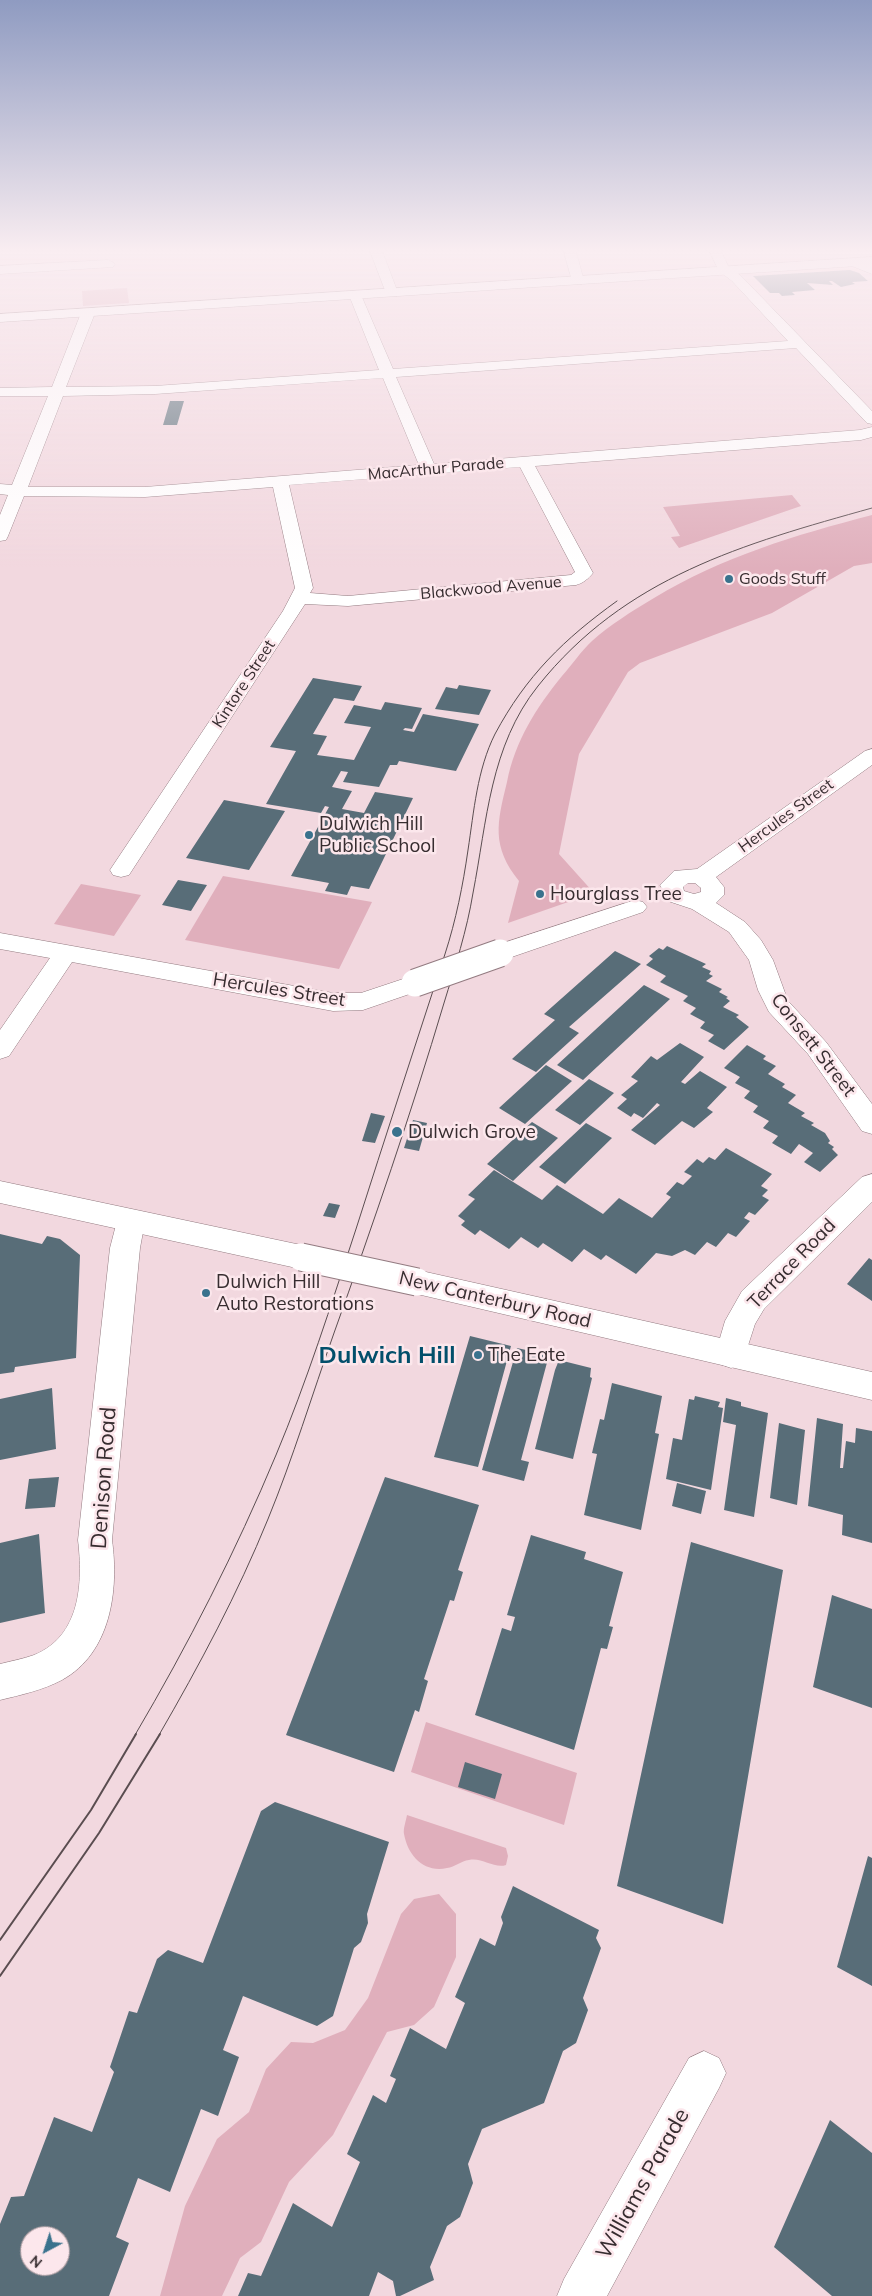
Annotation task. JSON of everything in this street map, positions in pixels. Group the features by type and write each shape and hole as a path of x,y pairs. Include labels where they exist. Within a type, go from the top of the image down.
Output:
{"main road":[{"path":"0,536 72,355"},
{"path":"379,355 428,470"},
{"path":"0,392 155,390 640,355"},
{"path":"809,355 872,420"},
{"name":"MacArthur Parade","path":"0,489 18,491 145,492 851,436 872,432"},
{"name":"Blackwood Avenue","path":"300,598 348,600 576,580 584,573 525,462"},
{"name":"Kintore Street","path":"121,870 300,598 304,583 280,482"},
{"name":"Hercules Street","path":"699,889 872,755"},
{"name":"Consett Street","path":"699,889 753,946 761,960 770,990 778,1006 817,1048 872,1124"},
{"name":"Hercules Street","path":"0,941 333,1002 363,1001 636,907"},
{"path":"0,1050 66,953"},
{"name":"Terrace Road","path":"731,1355 740,1321 753,1300 872,1184"},
{"name":"New Canterbury Road","path":"0,1192 417,1282 872,1386"},
{"name":"Denison Road","path":"0,1682 31,1674 54,1664 73,1648 87,1629 94,1607 99,1563 95,1540 125,1248 131,1221"},
{"name":"Williams Parade","path":"581,2296 704,2073"}],"shaded area":[{"path":"792,495 801,506 679,548 671,537 680,536 663,507"},
{"path":"872,515 872,563 854,566 772,613 640,663 628,672 579,754 559,854 594,893 508,923 519,881 504,857 500,845 499,822 511,767 521,739 535,713 552,688 584,649 599,635 629,613 680,583 733,559 787,539"},
{"path":"223,876 372,902 339,969 185,940"},
{"path":"81,884 141,895 114,936 54,924"},
{"path":"426,1722 577,1773 564,1825 411,1772"},
{"path":"407,1815 506,1848 508,1856 506,1865 501,1866 474,1860 439,1869 424,1865 413,1856 406,1842 404,1827"},
{"path":"439,1894 456,1914 456,1957 434,2007 414,2025 387,2032 333,2135 289,2182 261,2242 240,2258 222,2296 160,2296 185,2206 217,2139 249,2112 266,2069 291,2042 313,2043 345,2030 368,1998 401,1914 414,1899"}],"building":[{"path":"170,401 184,401 177,425 163,425"},
{"path":"313,678 362,686 354,701 334,698 313,734 327,736 317,755 354,760 371,727 344,723 354,705 381,710 385,702 422,708 412,729 405,728 403,730 414,732 423,714 479,724 456,771 399,761 397,765 390,765 379,787 343,782 348,772 341,771 332,787 352,791 342,809 364,813 375,792 413,798 369,889 351,886 347,895 325,891 329,883 291,876 329,807 325,806 321,813 266,804 296,751 270,747"},
{"path":"459,685 491,690 479,715 435,709 446,687 457,689"},
{"path":"224,800 285,811 249,870 186,858"},
{"path":"178,880 207,885 191,911 162,905"},
{"path":"667,946 706,964 702,967 711,971 709,974 713,976 706,981 722,989 719,992 728,997 726,998 730,1001 723,1007 739,1015 736,1017 749,1027 724,1050 708,1041 714,1035 700,1028 705,1022 690,1014 696,1008 683,1001 688,996 660,982 666,976 646,965 653,959 649,956 659,948 663,950"},
{"path":"615,951 641,964 569,1027 579,1033 536,1072 512,1059 555,1020 544,1014"},
{"path":"644,985 670,999 583,1080 557,1065"},
{"path":"680,1043 704,1057 681,1082 685,1084 700,1071 727,1087 707,1108 713,1112 694,1128 682,1121 655,1145 631,1130 660,1105 657,1103 643,1118 634,1113 631,1117 617,1108 627,1099 621,1095 638,1081 631,1077 651,1056 657,1060"},
{"path":"747,1045 766,1056 763,1059 776,1066 768,1074 785,1084 782,1087 796,1095 788,1103 805,1113 801,1116 814,1123 811,1125 825,1133 830,1141 828,1143 834,1147 832,1149 838,1155 820,1172 804,1162 813,1153 799,1144 791,1154 772,1143 778,1136 763,1128 769,1121 753,1112 758,1106 744,1098 750,1091 735,1083 740,1077 724,1068"},
{"path":"546,1065 572,1081 525,1124 499,1108"},
{"path":"589,1079 614,1093 580,1125 555,1110"},
{"path":"371,1113 385,1116 375,1143 362,1141"},
{"path":"413,1120 427,1123 419,1151 404,1148"},
{"path":"532,1122 558,1138 513,1181 487,1164"},
{"path":"586,1123 612,1138 565,1184 539,1167"},
{"path":"726,1148 772,1174 761,1186 768,1190 762,1196 769,1200 755,1215 749,1212 744,1218 750,1221 736,1237 728,1233 716,1247 707,1242 695,1255 685,1250 672,1256 656,1253 636,1274 606,1255 601,1260 584,1249 572,1262 543,1243 538,1248 521,1237 509,1249 480,1230 475,1235 461,1225 465,1221 458,1216 475,1199 468,1195 494,1170 542,1200 557,1185 603,1214 619,1198 652,1218 671,1197 666,1194 677,1182 683,1185 692,1176 684,1172 697,1159 703,1163 709,1157 715,1160"},
{"path":"329,1203 340,1205 335,1218 323,1216"},
{"path":"0,1234 42,1244 47,1236 60,1239 80,1255 76,1358 15,1367 14,1372 0,1374"},
{"path":"869,1258 872,1260 872,1301 847,1284"},
{"path":"470,1336 511,1346 478,1467 434,1457"},
{"path":"517,1348 549,1355 521,1460 529,1462 524,1481 482,1470"},
{"path":"559,1360 591,1368 590,1377 592,1378 573,1459 535,1449"},
{"path":"612,1383 662,1396 655,1433 659,1434 641,1530 584,1515 597,1454 592,1453 600,1419 604,1420"},
{"path":"52,1388 56,1449 0,1460 0,1399"},
{"path":"695,1396 720,1402 718,1407 723,1408 711,1490 666,1479 673,1438 682,1440 689,1399 694,1400"},
{"path":"726,1398 741,1402 741,1406 768,1413 754,1517 724,1510 736,1425 723,1422"},
{"path":"817,1418 843,1424 840,1468 843,1468 846,1441 855,1443 856,1428 872,1431 872,1543 842,1535 843,1515 808,1506"},
{"path":"779,1423 805,1430 797,1505 770,1498"},
{"path":"59,1477 55,1507 25,1509 29,1479"},
{"path":"385,1477 479,1505 458,1570 463,1572 454,1601 450,1600 424,1679 428,1681 419,1712 415,1710 394,1772 286,1735"},
{"path":"677,1483 706,1491 701,1514 672,1506"},
{"path":"39,1534 45,1613 0,1623 0,1543"},
{"path":"531,1535 586,1552 584,1559 623,1572 609,1626 613,1627 607,1649 601,1648 574,1750 475,1715 502,1628 511,1631 515,1617 507,1615"},
{"path":"691,1542 783,1570 723,1924 617,1886"},
{"path":"832,1595 872,1609 872,1708 813,1687"},
{"path":"465,1762 502,1774 495,1799 458,1787"},
{"path":"275,1802 389,1842 367,1914 368,1923 361,1942 354,1948 333,2016 317,2026 243,1996 223,2050 239,2057 218,2116 201,2109 170,2192 138,2178 116,2237 129,2243 109,2296 0,2296 0,2224 11,2197 24,2196 54,2117 92,2132 114,2072 110,2067 129,2011 137,2013 157,1959 168,1950 203,1963 261,1811"},
{"path":"868,1856 872,1858 872,1986 837,1967"},
{"path":"513,1886 599,1930 596,1938 601,1948 583,1998 588,2010 576,2043 563,2051 544,2103 482,2129 468,2164 473,2183 460,2217 447,2226 430,2267 434,2280 400,2296 396,2296 393,2281 378,2272 369,2296 238,2296 248,2273 261,2276 293,2203 332,2227 360,2162 347,2154 373,2095 386,2103 396,2079 390,2076 410,2028 446,2049 465,2003 455,1997 480,1938 495,1946 503,1923 501,1917"},
{"path":"830,2120 872,2153 872,2296 832,2296 774,2247"}],"tram line":[{"path":"159,1735 231,1602 268,1519 294,1450 391,1169 431,1045 467,921 487,812 500,759 522,709 538,686 572,649 609,617 648,591 689,570 733,551 872,508"},
{"path":"135,1735 174,1667 228,1562 261,1491 308,1371 449,941 466,863 480,776 489,748 507,713 533,676 563,644 617,601"},
{"path":"0,1940 91,1810 136,1734"},
{"path":"0,1976 99,1833 160,1734"}],"place":[{"name":"Goods Stuff","path":"729,579"},
{"name":"Dulwich Hill Public School","path":"309,835"},
{"name":"Hourglass Tree","path":"540,894"},
{"name":"Dulwich Grove","path":"397,1132"},
{"name":"Dulwich Hill Auto Restorations","path":"206,1293"},
{"name":"The Eate","path":"478,1355"}],"district":[{"name":"Dulwich Hill","path":"387,1356"}]}
